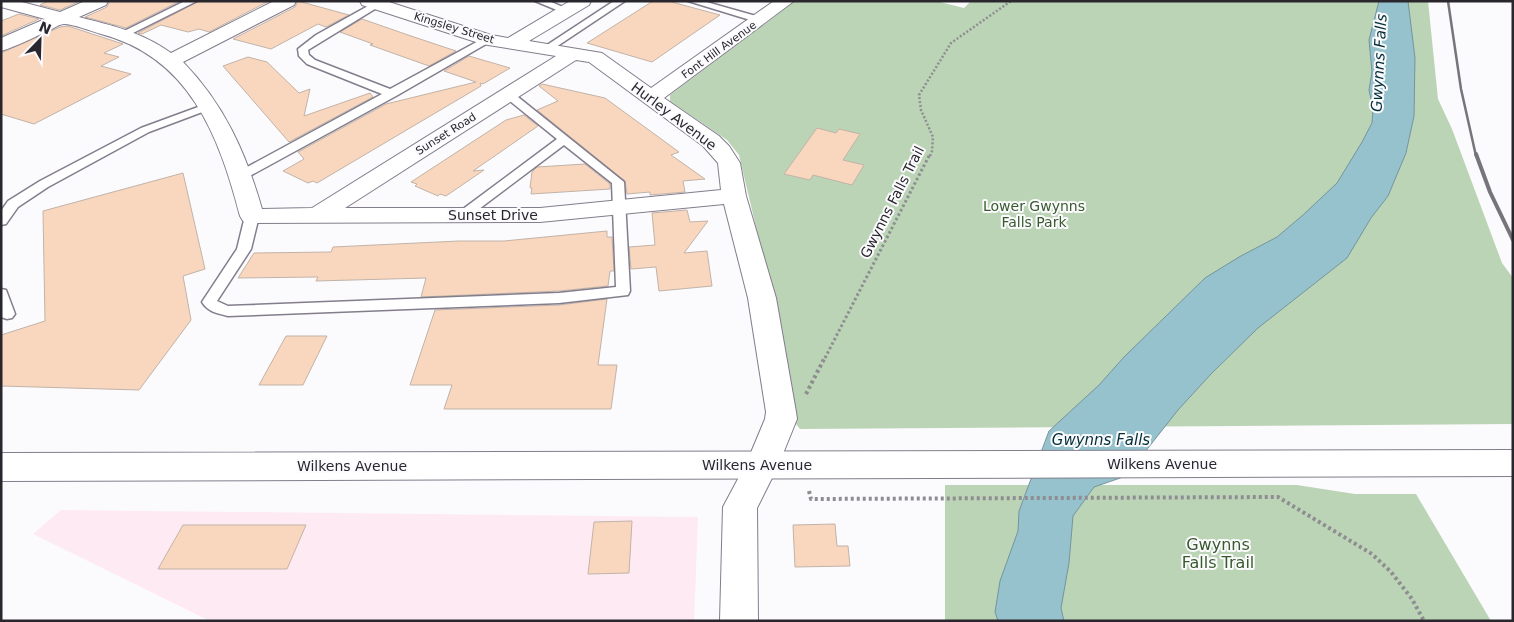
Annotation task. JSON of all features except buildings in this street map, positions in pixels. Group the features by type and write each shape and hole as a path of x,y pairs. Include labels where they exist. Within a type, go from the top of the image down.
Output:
{"street":[{"path":"1,45 100,1"},
{"path":"171,61 288,1"},
{"path":"512,43 583,1"},
{"name":"Font Hill Avenue","path":"652,98 786,1"},
{"path":"1,2 123,34 141,41 171,61 197,88 223,129 242,175 252,216"},
{"name":"Kingsley Street","path":"377,2 488,40 512,43"},
{"name":"Hurley Avenue","path":"512,43 595,57 721,151 729,163 734,196 762,298 781,412 781,419 762,466 740,507 739,621"},
{"name":"Sunset Road","path":"318,215 574,53"},
{"name":"Sunset Drive","path":"252,216 540,215 734,196"},
{"name":"Wilkens Avenue","path":"1,467 1197,464 1509,468"}],"lane":[{"path":"123,34 192,1"},
{"path":"539,1 567,10"},
{"path":"546,49 621,1"},
{"path":"692,1 760,20"},
{"path":"377,2 303,48 304,56 311,62 392,94"},
{"path":"242,175 488,40"},
{"path":"252,216 244,248 209,302 216,308 228,311 559,298 623,291 618,182 509,94"},
{"path":"1,221 13,204 44,184 145,130 209,106"},
{"path":"462,215 565,139"},
{"path":"1,294 7,314"}],"path":[{"name":"Gwynns Falls Trail","path":"801,399 807,392 932,151 933,137 921,110 919,94 951,42 1011,1"},
{"path":"809,494 810,499 1278,496 1372,554 1391,572 1412,599 1424,621"}],"shaded area":[{"path":"61,510 698,517 694,621 210,621 33,534"}],"green space":[{"name":"Lower Gwynns Falls Park","path":"795,1 936,1 964,8 971,1 1428,1 1438,99 1452,129 1502,263 1513,278 1513,424 800,429 792,419 775,307 739,155 727,140 670,101 670,95"},
{"name":"Gwynns Falls Trail","path":"945,485 1297,485 1355,494 1416,494 1491,621 945,621"}],"water":[{"name":"Gwynns Falls","path":"1379,1 1408,1 1415,58 1414,116 1406,153 1388,196 1371,218 1347,258 1258,328 1211,374 1178,410 1126,476 1094,487 1073,516 1069,563 1061,608 1064,621 998,621 995,612 1000,581 1018,531 1019,511 1049,431 1099,385 1124,357 1205,278 1277,237 1337,183 1372,123 1373,108 1369,90 1372,72 1369,40"}],"railway":[{"path":"1448,1 1461,89 1476,156"},
{"path":"1476,154 1490,192 1513,240"}]}
